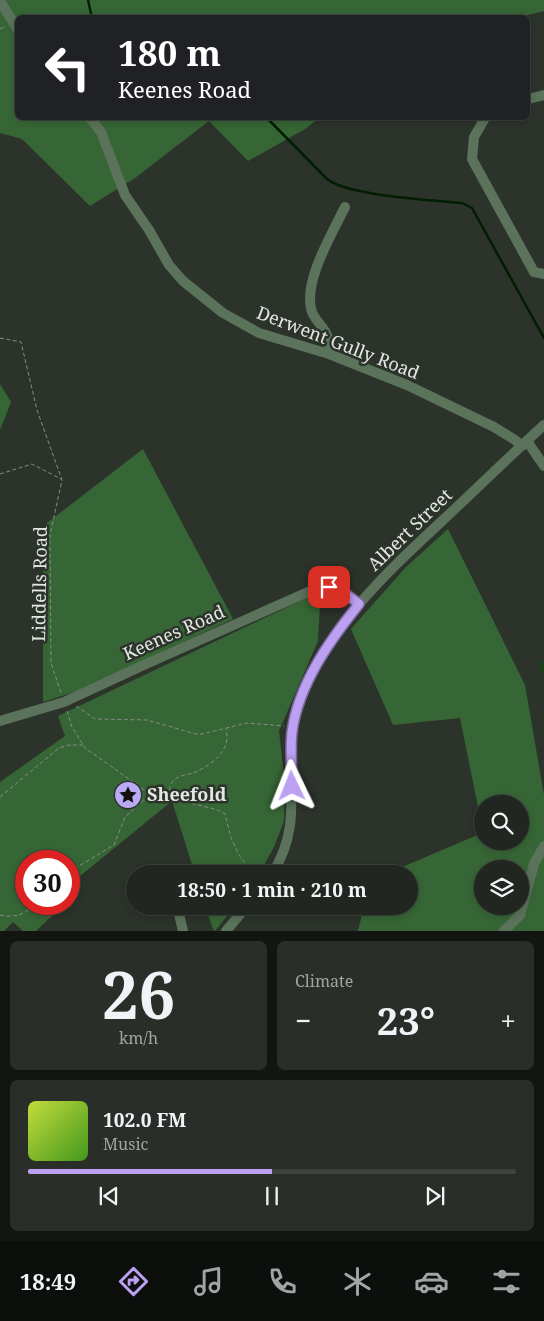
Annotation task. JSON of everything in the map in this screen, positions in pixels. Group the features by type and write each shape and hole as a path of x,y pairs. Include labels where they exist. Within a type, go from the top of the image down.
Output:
{"street":[{"path":"0,1 15,25"},
{"path":"530,98 544,95"},
{"name":"Derwent Gully Road","path":"92,120 101,132 125,195 169,265 183,280 223,313 259,333 329,354 408,386 524,443"},
{"path":"484,120 474,137 472,159 534,272 544,274"},
{"path":"329,354 326,332 312,313 309,298 310,285 345,207"},
{"name":"Albert Street","path":"276,865 286,846 292,824 291,746 293,727 302,695 339,629 392,568 544,424"},
{"path":"524,443 544,466"},
{"name":"Keenes Road","path":"0,722 66,701 317,588 337,588 359,604"},
{"path":"504,931 520,914 534,864 544,846"},
{"path":"179,915 183,931"},
{"path":"226,931 239,915"}],"path":[{"path":"0,338 21,342 37,410 62,480"},
{"path":"0,474 32,464 62,480"},
{"name":"Liddells Road","path":"62,480 50,535 51,663 66,701 72,727 84,745 103,761 150,794"},
{"path":"66,701 95,719 146,720 196,734 247,723 293,727"},
{"path":"168,790 172,782 178,777 193,772 215,760 226,746 225,728"},
{"path":"0,797 60,748 68,745 84,745"},
{"path":"80,865 114,845 125,818 150,794 168,790 173,791 190,803 218,810 225,814 231,838 246,865"},
{"path":"0,916 14,917 20,915"}],"green space":[{"path":"0,0 544,0 544,11 527,15 15,15 15,120 316,120 305,129 248,161 209,121 135,178 90,206 22,139 0,133"},
{"path":"0,384 11,402 0,430"},
{"path":"143,449 233,619 77,691 43,702 43,526"},
{"path":"448,529 525,685 544,795 544,931 358,931 362,915 418,915 418,865 407,865 474,836 474,850 529,850 529,795 476,795 460,718 393,725 351,629 406,567"},
{"path":"311,596 320,603 318,641 279,731 285,784 284,821 274,847 264,865 192,865 172,801 80,876 80,850 15,850 15,915 53,915 36,931 23,931 13,922 4,931 0,931 0,782 65,736 58,716"},
{"path":"208,915 228,915 215,931"}],"waterway":[{"path":"88,0 91,15"},
{"path":"269,120 326,178 336,184 370,193 411,199 462,203 472,208 544,338"}],"place":[{"name":"Sheefold","path":"128,795"}],"route":[{"path":"292,786 291,738 302,695 339,629 359,604 337,588 329,587"}]}
